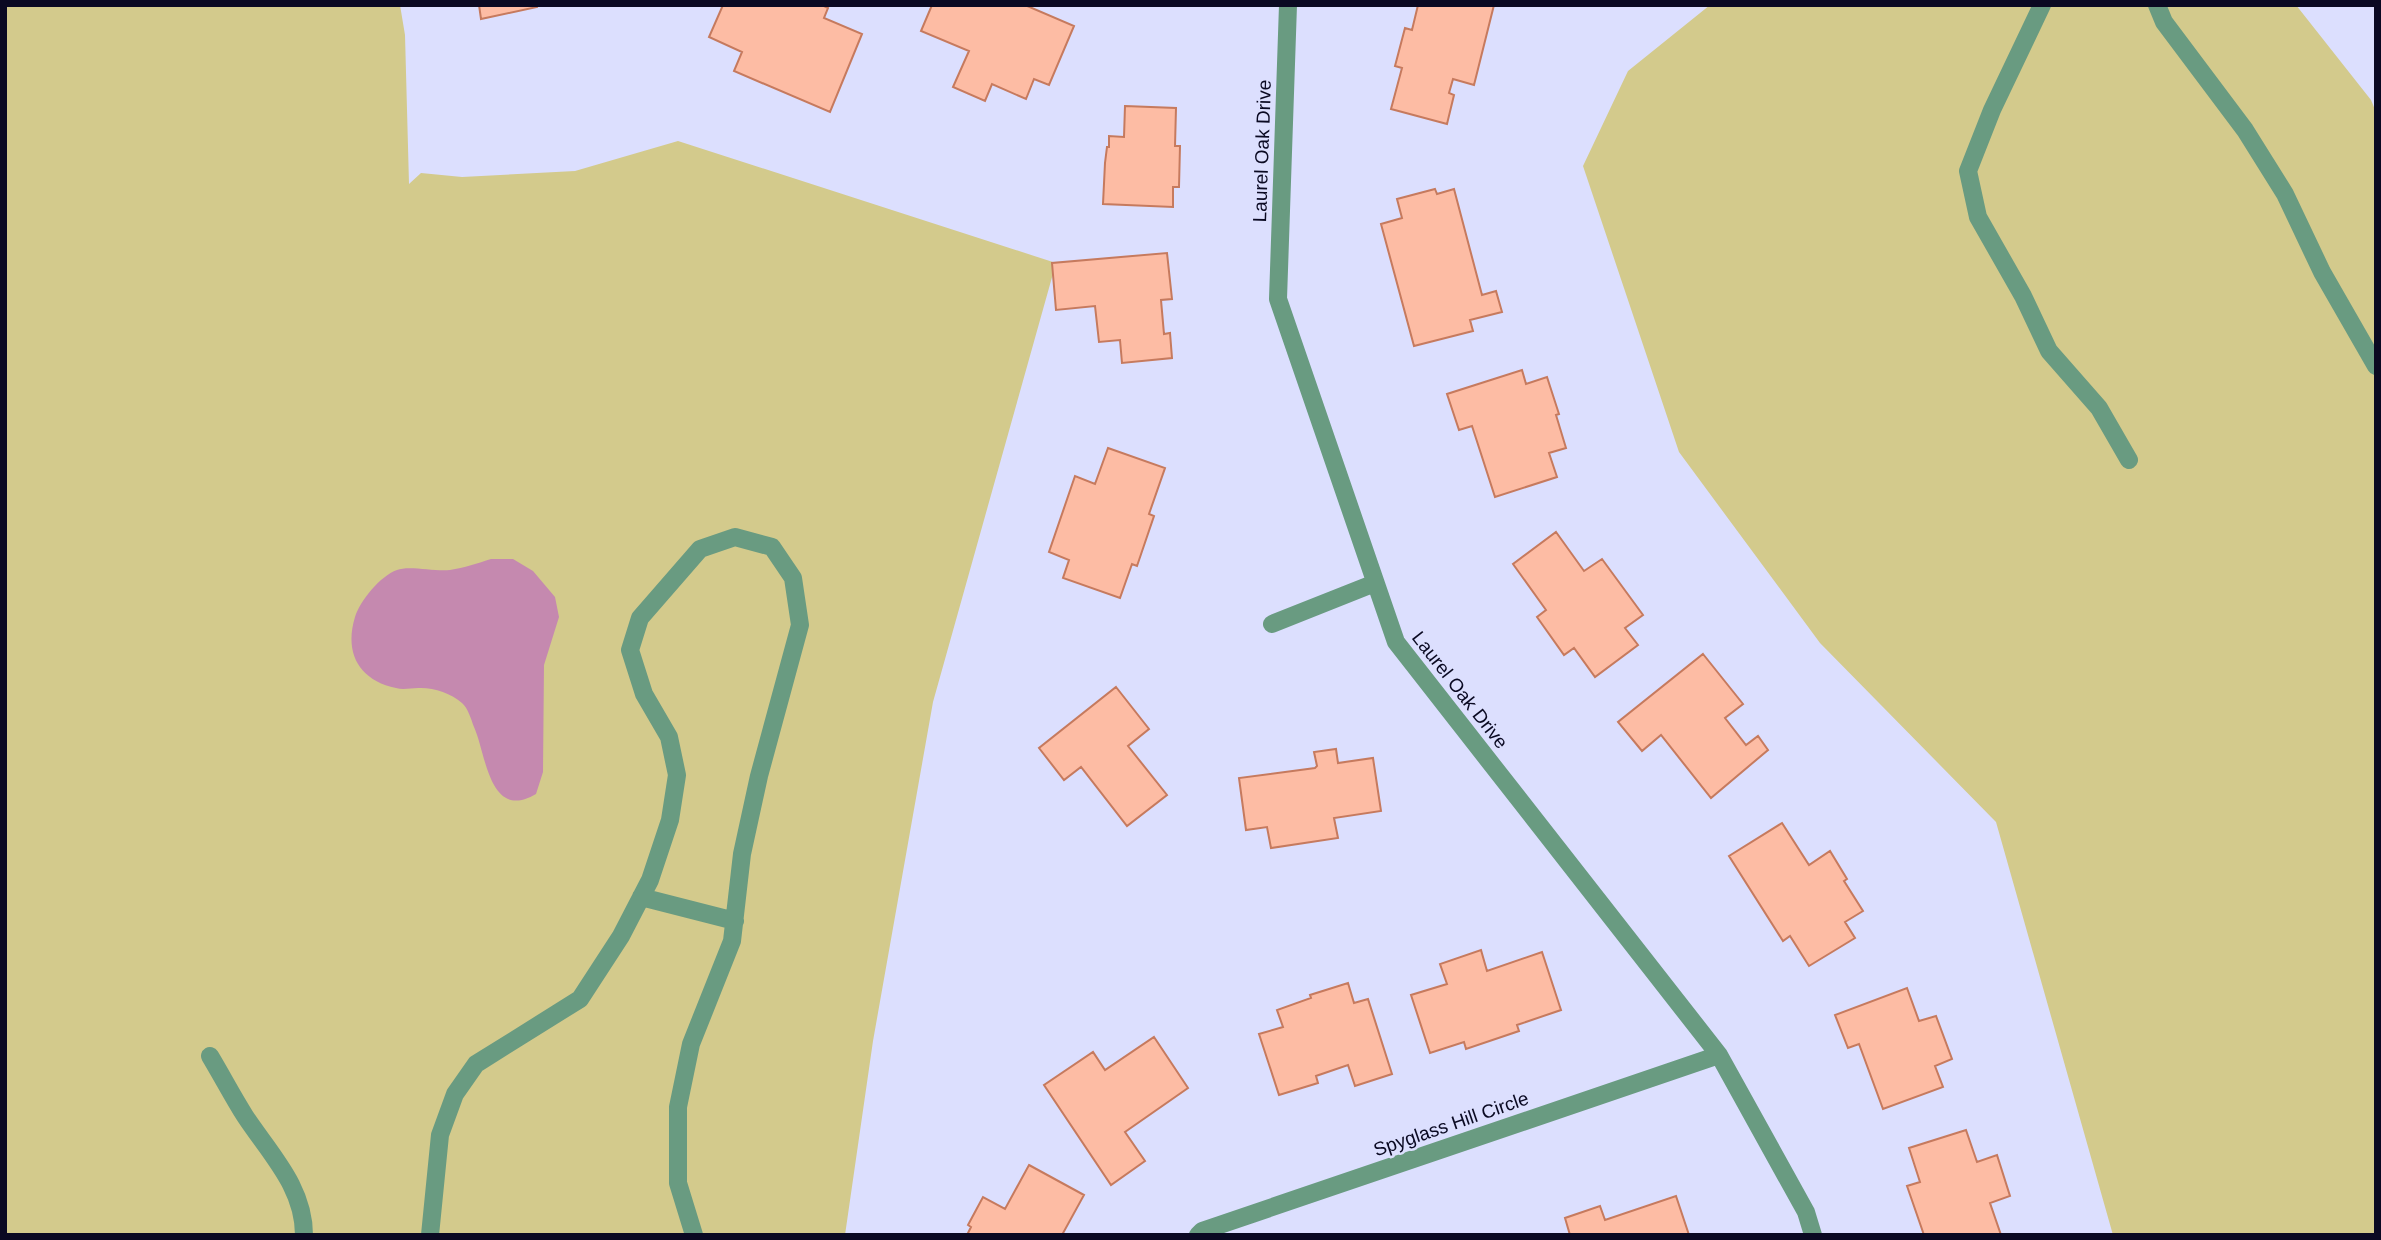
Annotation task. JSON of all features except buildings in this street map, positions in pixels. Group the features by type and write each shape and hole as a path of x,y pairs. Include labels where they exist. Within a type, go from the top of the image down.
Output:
{"street":[{"name":"Laurel Oak Drive","path":"1288,5 1278,299 1396,642 1718,1055 1806,1212 1813,1235"},
{"path":"2042,5 1992,110 1968,172 1978,217 2023,296 2049,351 2099,408 2129,460"},
{"path":"2157,5 2164,22 2245,130 2285,194 2322,272 2376,366"},
{"path":"430,1235 440,1136 454,1094 476,1064 580,999 621,936 650,880 670,820 677,775 668,737 644,694 629,650 640,618 701,549 735,537 772,547 793,578 800,625 759,776 742,854 732,941 691,1044 678,1107 678,1183 694,1235"},
{"path":"1272,624 1375,583"},
{"path":"641,897 735,921"},
{"name":"Spyglass Hill Circle","path":"1198,1235 1202,1231 1718,1055"},
{"path":"210,1056 245,1116 286,1173 304,1216 304,1235"}],"shaded area":[{"path":"5,5 400,5 405,35 409,184 421,173 462,177 575,171 678,141 1056,263 933,702 873,1041 845,1235 5,1235"},
{"path":"1710,5 2296,5 2371,100 2376,112 2376,1235 2113,1235 1996,822 1820,643 1679,452 1583,166 1628,71"},
{"path":"491,559 513,559 533,571 555,597 559,617 544,665 543,772 536,794 520,800 508,799 492,781 470,717 462,703 435,690 399,689 372,679 364,672 353,653 352,630 361,604 378,583 391,573 408,568 450,570"}]}
